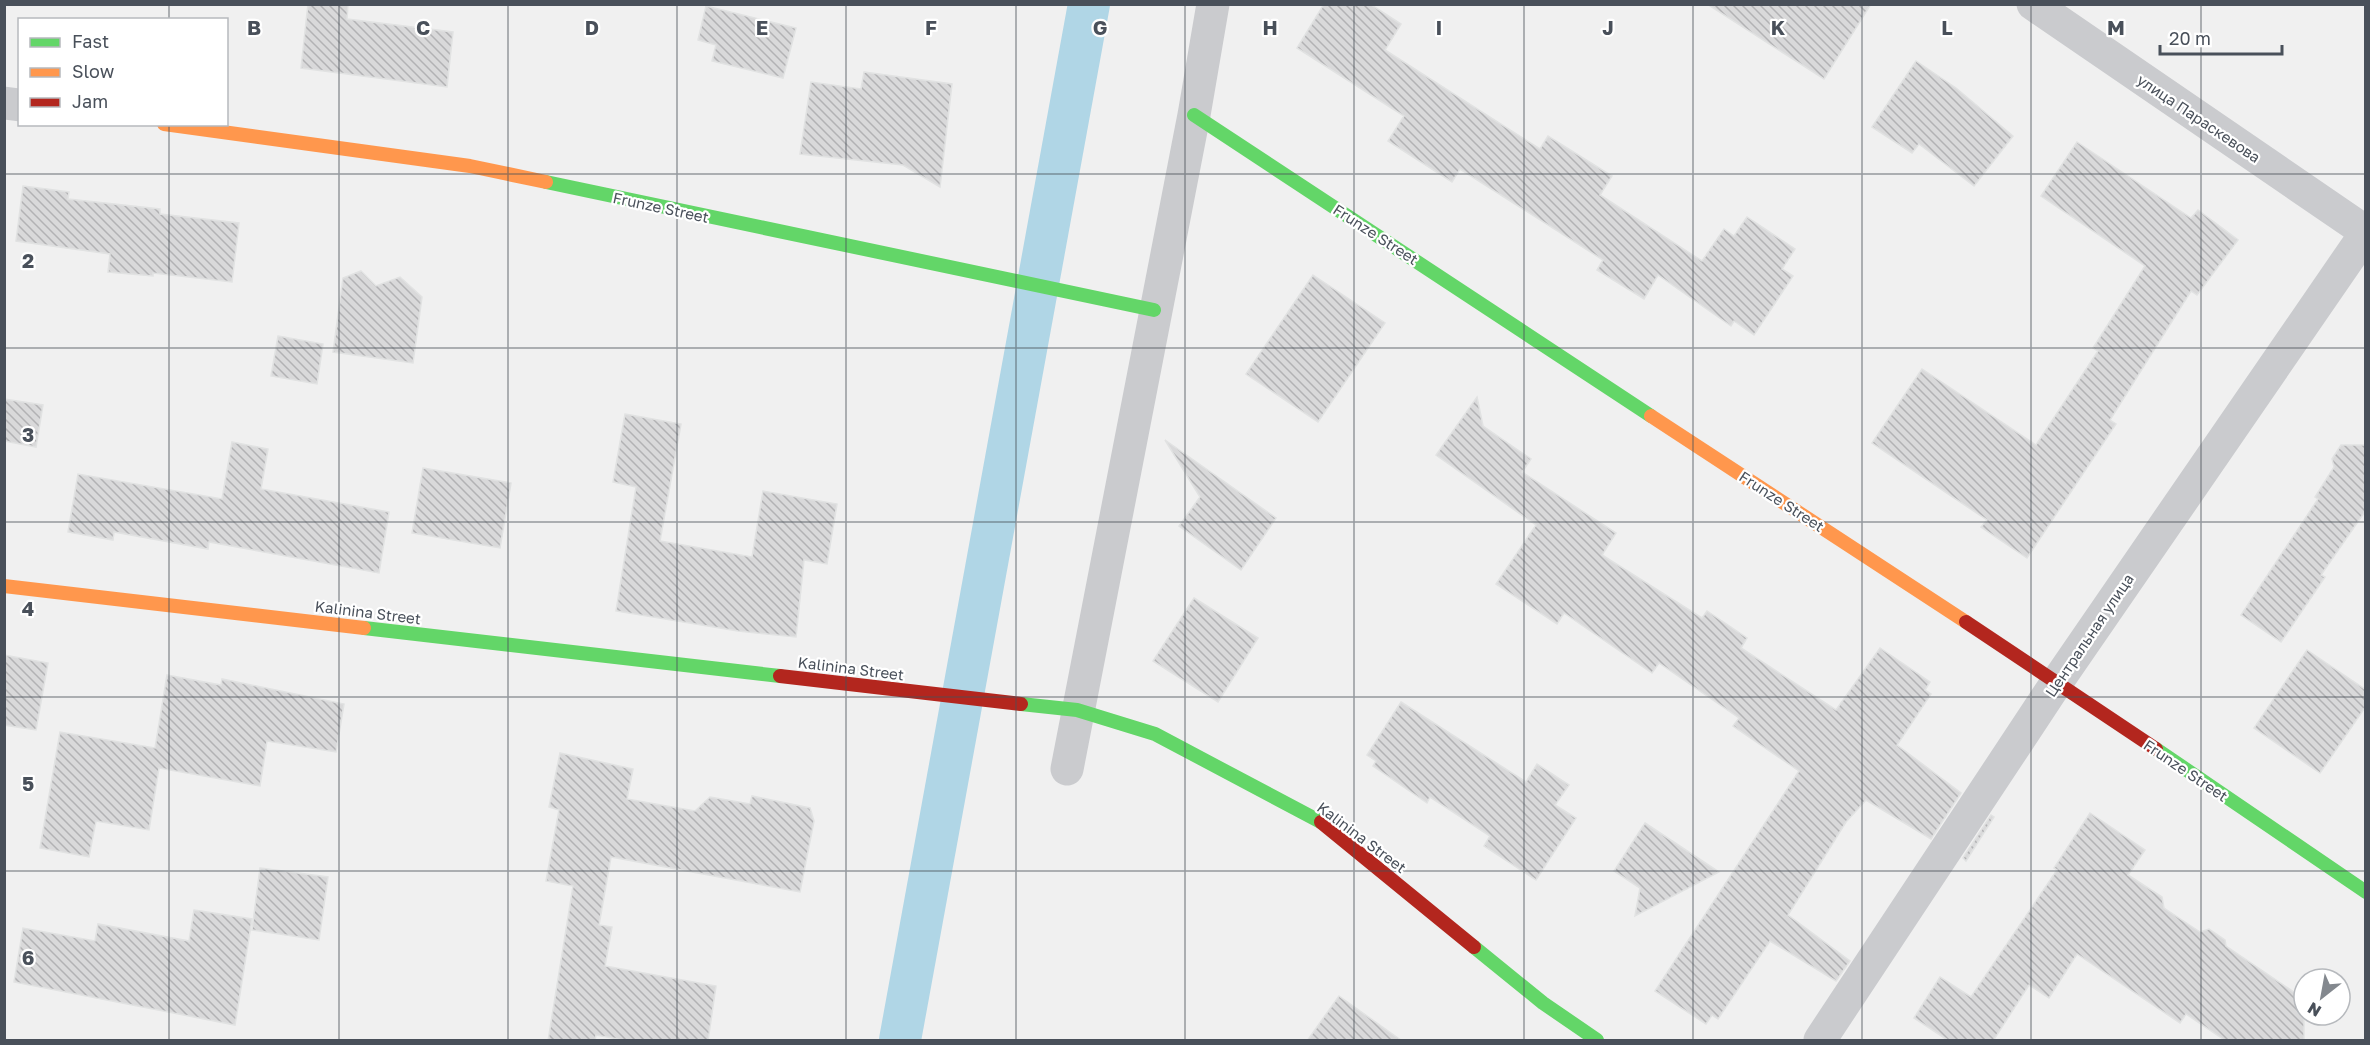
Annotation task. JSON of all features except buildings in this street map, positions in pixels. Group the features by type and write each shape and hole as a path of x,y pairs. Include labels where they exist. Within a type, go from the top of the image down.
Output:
{"street":[{"path":"1067,769 1154,310 1194,115 1213,4"},
{"name":"улица Параскевова","path":"2033,4 2366,233"},
{"name":"Frunze Street","path":"1194,115 2057,682 2366,892"},
{"name":"Frunze Street","path":"179,126 470,166 1154,310"},
{"name":"Центральная улица","path":"1820,1041 2057,682 2366,233"},
{"name":"Kalinina Street","path":"4,586 1077,711 1155,734 1321,822 1543,1003 1597,1041"}],"waterway":[{"path":"900,1040 1089,4"}],"traffic: fast":[{"path":"1194,115 1651,416"},
{"path":"546,182 1154,310"},
{"path":"364,628 780,676"},
{"path":"1021,704 1077,710 1155,734 1321,822"},
{"path":"2156,749 2366,892"},
{"path":"1474,947 1543,1003 1597,1040"}],"traffic: slow":[{"path":"179,126 470,166 546,182"},
{"path":"1651,416 1966,622"},
{"path":"4,586 364,628"}],"traffic: jam":[{"path":"1966,622 2156,749"},
{"path":"780,676 1021,704"},
{"path":"1321,822 1474,947"}]}
